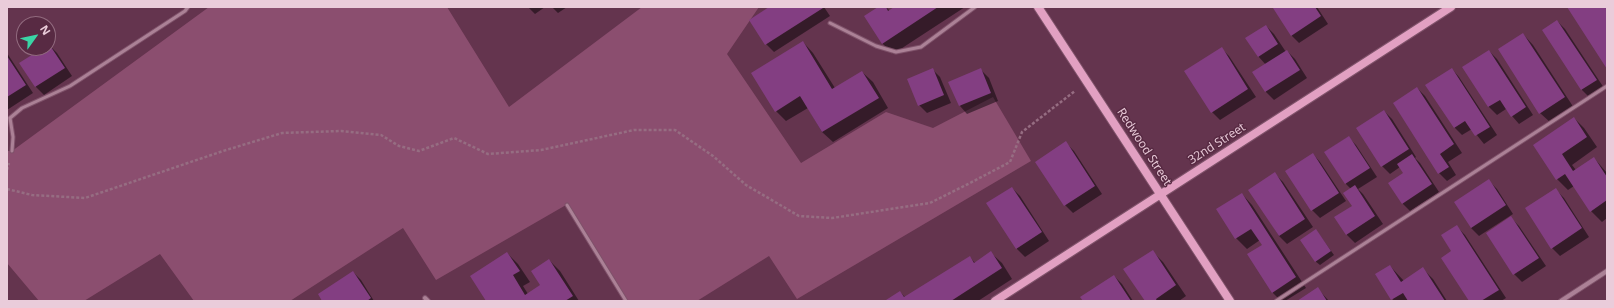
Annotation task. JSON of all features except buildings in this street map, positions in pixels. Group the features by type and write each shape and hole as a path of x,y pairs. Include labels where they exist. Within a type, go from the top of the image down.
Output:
{"street":[{"name":"Redwood Street","path":"1038,7 1230,301"},
{"name":"32nd Street","path":"995,301 1451,7"},
{"path":"1561,301 1607,271"}],"lane":[{"path":"12,151 13,137 10,118 22,108 70,86 185,11 188,7"},
{"path":"830,23 876,46 896,52 921,47 975,7"},
{"path":"1276,301 1607,86"},
{"path":"566,205 626,301"}],"path":[{"path":"7,189 32,194 85,198 223,151 282,134 341,131 381,135 399,146 419,151 454,138 488,154 541,150 634,130 674,130 713,156 746,185 799,216 832,218 930,203 1010,162 1022,132 1087,82"}],"shaded area":[{"path":"209,7 447,7 509,107 642,7 759,7 727,54 801,163 886,112 933,128 993,97 1031,161 797,299 769,256 697,301 626,301 566,205 436,280 403,228 290,301 194,301 160,254 84,301 39,301 7,263 7,151 12,151"}]}
